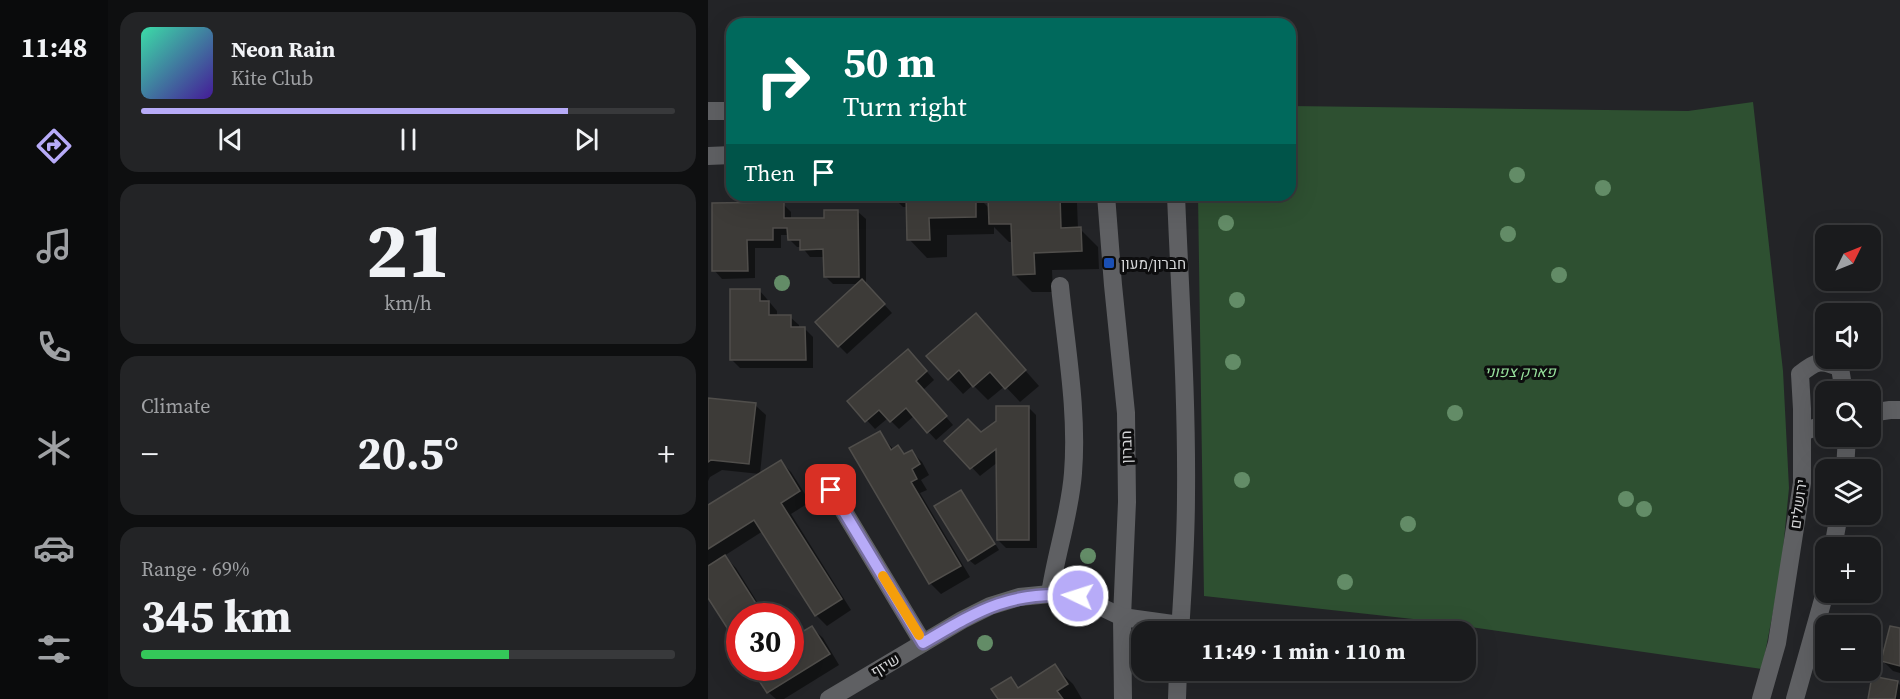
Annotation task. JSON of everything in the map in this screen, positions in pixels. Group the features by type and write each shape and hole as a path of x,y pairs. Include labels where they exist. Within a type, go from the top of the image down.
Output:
{"street":[{"path":"708,111 726,111"},
{"path":"708,156 726,155"},
{"name":"חברון","path":"1106,201 1126,413 1127,502 1122,617 1123,699"},
{"path":"1176,201 1186,494 1180,621"},
{"path":"1050,594 1073,473 1074,421 1060,286"},
{"name":"ירושלים","path":"1761,699 1777,643 1802,483 1800,374 1812,364 1828,362 1840,368 1842,381"},
{"path":"1881,411 1900,410"},
{"path":"1802,432 1815,428"},
{"path":"831,490 923,643"},
{"name":"שיזף","path":"830,699 962,620 990,606 1019,597 1050,594 1078,596 1122,617 1143,621"},
{"path":"1795,699 1822,603"},
{"path":"1177,699 1178,681"}],"green space":[{"name":"פארק צפוני","path":"1753,102 1783,371 1789,488 1781,570 1762,669 1476,628 1476,621 1429,621 1204,596 1198,201 1296,201 1296,106 1688,111"}],"building":[{"path":"906,201 976,201 976,217 929,218 930,240 907,240"},
{"path":"988,201 1060,201 1061,228 1081,227 1082,251 1034,253 1035,274 1013,275 1011,224 989,224"},
{"path":"784,202 784,218 824,218 824,210 858,210 859,277 824,277 823,249 800,250 800,240 788,240 787,228 773,228 773,240 747,240 748,271 712,271 712,203"},
{"path":"862,279 885,304 838,347 815,322"},
{"path":"730,289 760,289 760,301 769,301 769,315 791,315 791,327 805,327 806,360 730,360"},
{"path":"976,313 1026,370 1005,389 990,372 973,387 959,370 948,380 926,356"},
{"path":"908,349 927,371 916,381 947,416 927,433 906,408 890,422 879,410 865,422 847,401"},
{"path":"708,398 756,403 749,464 711,460 708,462"},
{"path":"996,406 1029,406 1029,540 997,540 996,449 970,469 944,441 968,419 981,432 996,421"},
{"path":"880,431 891,450 898,445 904,454 912,450 920,464 912,469 917,479 911,482 961,566 929,584 849,448"},
{"path":"781,460 800,491 781,503 842,599 815,616 754,520 708,549 708,505"},
{"path":"961,490 995,544 968,561 934,506"},
{"path":"725,555 756,603 726,603 726,626 708,598 708,566"},
{"path":"812,626 830,654 804,670 804,631"},
{"path":"1890,626 1900,628 1900,666 1881,661"},
{"path":"1055,664 1068,684 1057,691 1063,699 998,699 991,689 1011,677 1018,688"},
{"path":"1881,678 1898,681 1895,699 1868,699 1871,681 1881,681"},
{"path":"759,681 786,681 767,693"}],"slow traffic":[{"path":"883,576 919,635"}],"place":[{"name":"חברון/מעון","path":"1109,263"}],"route":[{"path":"831,490 923,643 990,606 1019,597 1050,594 1078,596"}]}
